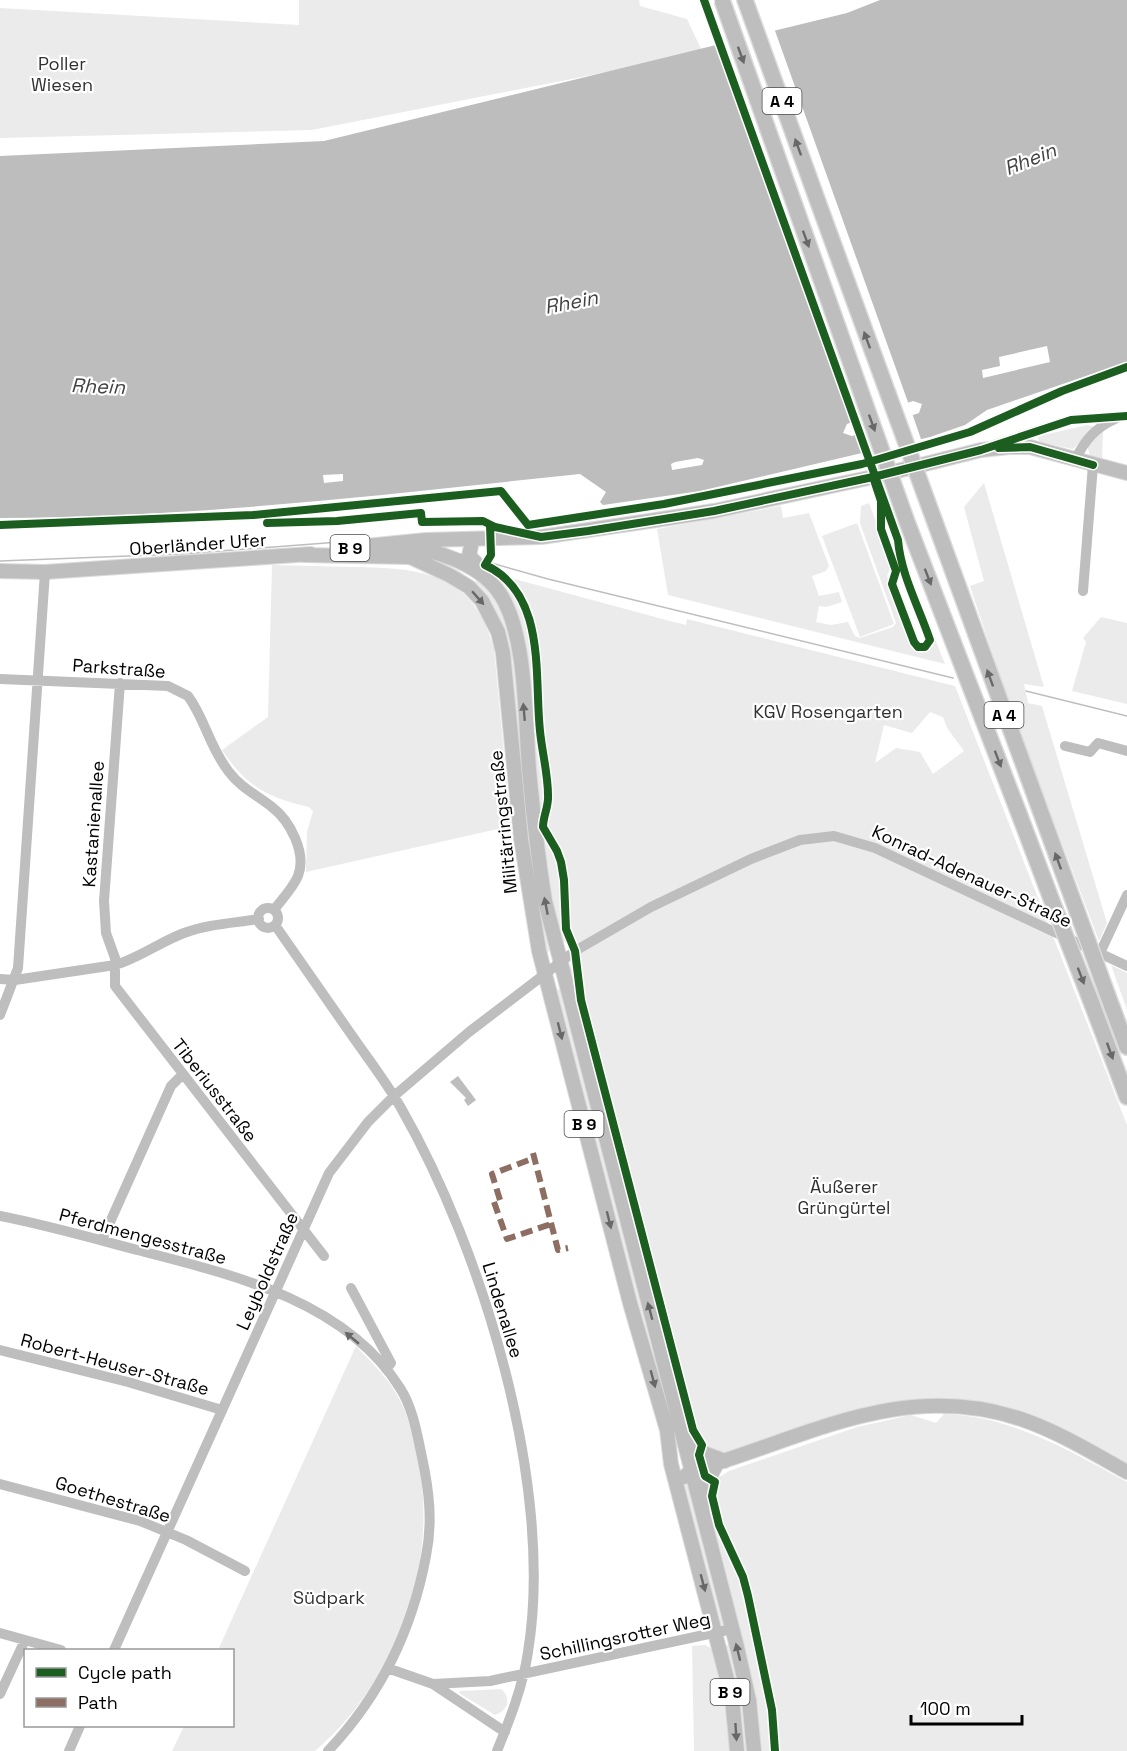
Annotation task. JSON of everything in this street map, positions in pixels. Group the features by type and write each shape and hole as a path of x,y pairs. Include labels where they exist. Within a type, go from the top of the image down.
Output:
{"highway":[{"name":"A 4","path":"722,0 907,522 1127,1097"},
{"name":"A 4","path":"746,0 934,525 1127,1047"}],"main road":[{"path":"410,557 505,539 588,531 714,511 873,477 981,450 1030,447 1127,473"},
{"name":"Oberländer Ufer","path":"0,571 45,572 303,555 330,549 453,539 505,539"},
{"name":"Militärringstraße","path":"397,544 435,553 468,567 489,581 498,591 515,624 539,862 559,963 673,1430 679,1493 732,1698 737,1751"},
{"name":"B 9","path":"471,546 468,551 471,561 482,569 489,581"},
{"name":"Militärringstraße","path":"303,555 410,557 448,574 469,587 482,601 498,632 503,653 521,839 530,903 545,975 630,1303 673,1430 691,1471 704,1516 749,1700 754,1751"},
{"path":"679,1493 682,1481 691,1471 851,1418 902,1406 938,1405 994,1411 1030,1422 1127,1472"},
{"name":"B 9","path":"673,1430 700,1452 721,1462 706,1485 704,1516"}],"street":[{"path":"981,450 1071,420 1123,416"},
{"path":"1075,460 1083,443 1095,430 1123,416"},
{"path":"1083,591 1093,465"},
{"path":"0,1015 15,980 45,572"},
{"name":"Parkstraße","path":"0,679 168,686 188,696 210,744 230,773 254,796 272,807 288,826 298,848 299,873 274,910"},
{"name":"Kastanienallee","path":"115,965 105,927 104,901 120,684"},
{"path":"1065,746 1090,752 1098,743 1127,751"},
{"name":"Konrad-Adenauer-Straße","path":"545,975 590,940 721,873 791,843 826,836 850,839 875,848 1127,966"},
{"path":"1100,953 1127,895"},
{"path":"267,908 274,910 278,916 275,925 265,927 259,920 262,910 267,908"},
{"path":"0,979 15,980 115,965 183,933 206,926 259,920"},
{"name":"Lindenallee","path":"275,925 394,1096 454,1216 496,1338 512,1403 528,1498 533,1557 531,1618 524,1674 497,1751"},
{"name":"Tiberiusstraße","path":"115,965 115,986 324,1256"},
{"name":"Leyboldstraße","path":"114,1649 303,1230 337,1161 368,1122 394,1096 469,1032 545,975"},
{"path":"102,1240 171,1086 182,1075"},
{"name":"Pferdmengesstraße","path":"0,1216 102,1240 215,1271 275,1293 315,1311 352,1337 386,1369"},
{"path":"328,1751 368,1705 390,1669 408,1628 422,1582 428,1544 430,1507 424,1469 408,1404 386,1369 391,1363 389,1357 351,1288"},
{"name":"Robert-Heuser-Straße","path":"0,1350 128,1382 222,1410"},
{"name":"Goethestraße","path":"0,1484 87,1506 166,1532 245,1571"},
{"name":"Schillingsrotter Weg","path":"433,1684 490,1681 732,1629"},
{"path":"0,1633 57,1649"},
{"path":"0,1694 25,1640"},
{"path":"390,1669 433,1684 505,1732"},
{"path":"69,1751 79,1727"}],"green space":[{"name":"Poller Wiesen","path":"299,0 639,0 640,6 687,19 703,53 312,130 0,138 0,8 299,25"},
{"path":"1087,425 1095,427 1073,449 1040,442 1038,439 1039,436"},
{"path":"1103,431 1102,459 1090,456 1087,445"},
{"path":"984,483 1044,687 1024,684 1028,703 1042,706 1107,923 1099,941 1007,698 970,586 984,581 964,507"},
{"path":"869,503 892,564 887,576 912,642 918,649 926,650 935,639 945,664 668,595 657,529 781,506 783,518 809,513 829,566 826,571 812,576 819,596 839,592 842,602 826,607 819,606 816,622 831,625 848,622 855,636 860,638 893,627 896,623 860,523 861,506"},
{"path":"857,523 894,624 860,637 822,536"},
{"path":"437,562 458,570 475,582 478,580 498,602 509,626 518,679 533,851 550,950 545,955 534,903 507,641 492,605"},
{"path":"272,565 379,568 423,573 459,590 473,604 485,624 494,649 511,826 306,872 307,832 313,811 309,807 281,799 259,789 240,773 222,750 268,717"},
{"name":"Äußerer Grüngürtel","path":"489,572 686,625 687,619 955,686 1127,1125 1127,1467 976,1403 940,1399 874,1405 723,1453 712,1452 693,1438 669,1359 569,968 580,955 577,940 562,942 557,932 537,795 527,696 498,582","holes":["930,712 943,717 947,728 964,751 933,774 920,752 896,748 875,763 884,725 912,733"]},
{"path":"1101,617 1127,623 1127,704 1072,691 1086,642 1083,638"},
{"path":"1111,965 1127,973 1127,1010"},
{"path":"560,989 682,1461 654,1354 633,1298 553,991"},
{"name":"Südpark","path":"356,1346 378,1369 403,1406 414,1442 422,1484 423,1526 419,1568 408,1610 392,1650 371,1687 345,1721 315,1751 172,1751 184,1727 234,1727 234,1649 218,1649"},
{"path":"944,1414 969,1416 1017,1428 1062,1447 1127,1482 1127,1751 758,1751 710,1509 708,1495 711,1482 729,1471 857,1427 911,1415 936,1423"},
{"path":"686,1484 690,1486 725,1623 722,1626 719,1625 684,1488"},
{"path":"731,1644 745,1710 749,1751 741,1751 723,1647"},
{"path":"705,1645 716,1651 728,1713 731,1751 694,1751 692,1646"},
{"path":"501,1689 507,1696 507,1704 503,1711 495,1715 459,1693 460,1691"}],"water":[{"name":"Rhein","path":"880,0 1127,0 1127,362 987,410 965,425 930,437 700,491 603,505 600,502 606,492 580,474 290,504 145,514 0,518 0,156 324,141 847,13","holes":["913,401 922,404 919,413 852,436 843,433 847,424"]},
{"path":"458,1076 476,1100 468,1106 464,1100 466,1098 450,1082"}],"pier":[{"path":"774,28 909,405 853,425 717,42"},
{"path":"1047,346 1050,362 983,378 982,370 1000,366 999,357"},
{"path":"912,413 922,442 865,457 856,432"},
{"path":"698,458 704,460 702,465 672,470 671,464 675,462"},
{"path":"343,474 343,481 324,483 323,475"}],"tram line":[{"path":"0,561 180,554 365,540 413,541 548,579 953,678"},
{"path":"1026,691 1127,716"}],"marked path":[{"path":"533,1153 558,1250 568,1248"},
{"path":"500,1200 492,1174 534,1158"},
{"path":"494,1202 507,1239 551,1224"}],"cycle path":[{"path":"704,0 898,540 903,566 930,640 925,647 918,647 914,642 892,584 896,571 881,529 881,501 873,477"},
{"path":"0,525 253,515 501,491 528,525 664,504 862,464 970,432 1062,391 1127,367"},
{"path":"267,523 337,521 421,513 422,522 483,521 495,527 541,537 714,511 873,477 981,450 1071,420 1127,416"},
{"path":"999,448 1030,447 1093,465"},
{"path":"490,525 491,555 485,565 505,578 519,595 528,615 534,638 540,731 548,787 548,803 543,827 561,862 566,929 575,951 581,1000 693,1430 702,1445 699,1455 705,1476 715,1482 712,1496 719,1525 743,1577 748,1596 772,1710 775,1751"}],"park label":[{"name":"KGV Rosengarten","path":"828,711"}]}
